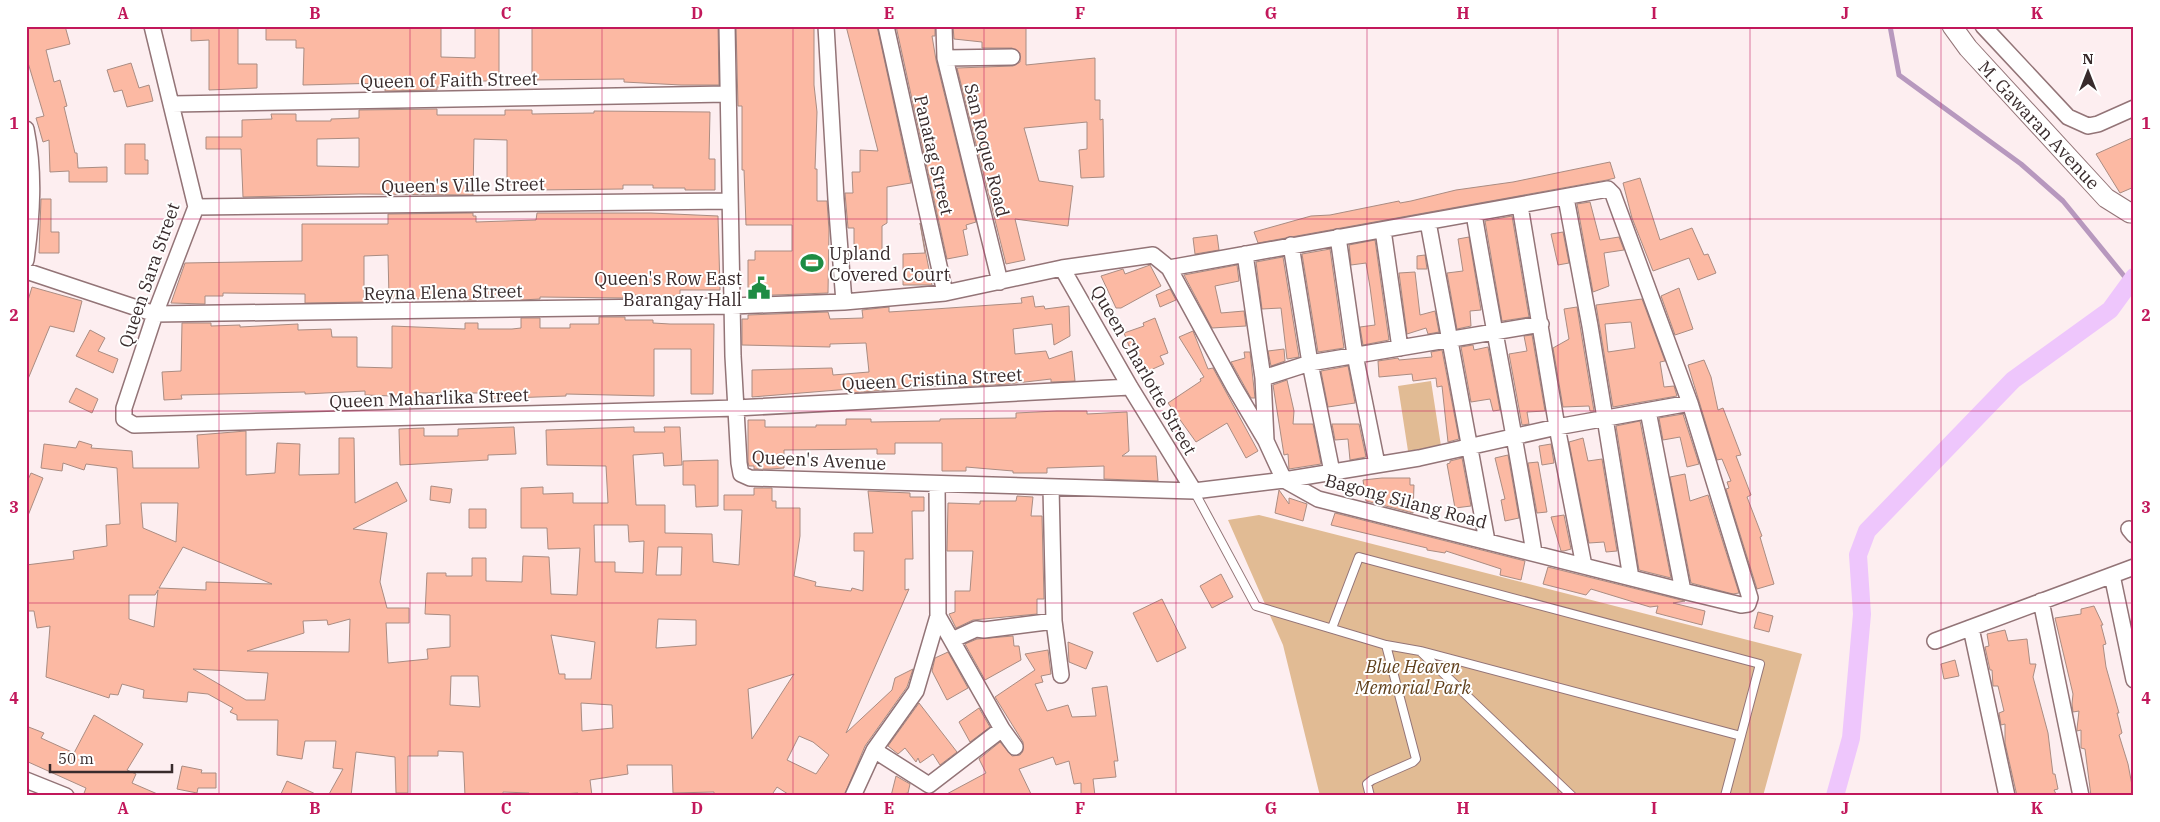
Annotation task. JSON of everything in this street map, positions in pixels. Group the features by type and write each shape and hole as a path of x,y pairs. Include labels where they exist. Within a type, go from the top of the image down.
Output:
{"street":[{"name":"Queen Sara Street","path":"124,420 124,408 155,314 196,207 152,26"},
{"name":"Queen's Avenue","path":"726,26 736,408 741,474 750,478 1194,491 1332,472 1470,447 1557,427 1690,403"},
{"path":"826,26 844,302"},
{"name":"Panatag Street","path":"886,26 945,293"},
{"name":"San Roque Road","path":"944,26 945,58 1000,282"},
{"name":"M. Gawaran Avenue","path":"1952,26 1968,48 2106,198 2119,208 2130,213 2134,212"},
{"path":"1983,26 2068,117 2088,126 2098,124 2134,108"},
{"path":"945,58 1012,57"},
{"name":"Queen of Faith Street","path":"172,104 727,94"},
{"path":"26,129 33,198 26,260"},
{"path":"1168,268 1608,189 1613,194 1690,403"},
{"path":"1566,198 1631,578"},
{"name":"Queen's Ville Street","path":"196,207 730,201"},
{"path":"1520,206 1557,427 1584,566"},
{"path":"1474,214 1494,331 1515,436 1534,553"},
{"path":"1428,222 1487,541"},
{"path":"1383,230 1400,348"},
{"path":"1338,237 1355,355 1377,464"},
{"path":"1291,245 1310,363 1332,472"},
{"path":"1245,254 1263,378 1266,442"},
{"path":"1062,268 1154,255 1168,268 1266,442 1284,480"},
{"name":"Reyna Elena Street","path":"26,271 155,314 732,306 844,302 945,293 1062,268"},
{"name":"Queen Charlotte Street","path":"1062,268 1130,388 1194,491"},
{"path":"1263,378 1310,363 1541,324"},
{"name":"Queen Cristina Street","path":"736,408 1130,388"},
{"name":"Bagong Silang Road","path":"1284,480 1318,498 1683,591 1741,605 1748,604 1750,598 1690,403"},
{"name":"Queen Maharlika Street","path":"124,420 134,425 736,408"},
{"path":"1648,411 1683,591"},
{"path":"853,796 874,750 916,691 938,616 937,484"},
{"path":"1051,487 1054,621 1061,675"},
{"path":"1935,641 2134,567"},
{"path":"2112,575 2134,680"},
{"path":"2041,601 2081,796"},
{"path":"938,616 1002,729 1015,747"},
{"path":"952,640 976,629 984,630 1054,621"},
{"path":"1971,628 2007,796"},
{"path":"874,750 929,785 1002,729"},
{"path":"28,786 66,796"}],"lane":[{"path":"1194,491 1256,606 1386,645 1420,651 1740,736"},
{"path":"1332,628 1359,557 1760,664 1725,796"},
{"path":"1370,796 1367,784 1416,759 1386,645"},
{"path":"1420,651 1572,796"}],"green space":[{"path":"1431,381 1441,446 1408,451 1398,386"},
{"name":"Blue Heaven Memorial Park","path":"1259,515 1802,654 1763,796 1320,796 1283,645 1228,520"}],"building":[{"path":"26,26 65,26 70,44 46,50 54,82 60,80 67,106 64,107 75,153 77,153 78,168 107,167 107,182 69,182 69,171 50,172 49,140 43,142 36,118 44,116 26,56"},
{"path":"191,26 238,26 238,64 257,64 257,88 209,90 209,40 191,41"},
{"path":"266,26 441,26 441,57 475,58 475,26 499,26 499,81 441,81 441,87 437,87 437,90 385,91 385,83 303,85 304,48 296,48 296,40 266,40"},
{"path":"532,26 718,26 719,85 624,82 624,79 532,80"},
{"path":"736,26 814,26 814,85 817,112 815,169 817,169 817,201 827,201 829,230 828,293 748,296 748,260 755,260 755,251 792,251 792,225 746,225 744,170 742,170 742,106 738,106"},
{"path":"846,26 877,26 911,183 887,187 887,223 882,226 882,251 854,251 854,228 848,228 845,193 853,193 852,172 860,172 860,150 878,151"},
{"path":"896,26 935,26 935,36 932,36 936,60 976,222 966,225 967,229 963,230 968,255 947,259"},
{"path":"953,26 1026,26 1026,65 1095,58 1095,100 1100,100 1100,120 1103,119 1104,177 1081,178 1079,150 1087,149 1087,122 1024,128 1039,181 1073,186 1068,226 1015,219 1025,260 1006,264 957,68 1013,66 1020,62 1020,53 1012,48 982,48 982,42 954,39"},
{"path":"131,63 139,88 149,85 153,101 127,107 122,90 114,92 107,70"},
{"path":"437,109 437,115 505,115 505,110 532,110 532,114 594,113 594,111 710,112 709,159 715,159 715,190 653,188 653,185 623,185 623,189 537,190 537,185 507,185 507,140 474,139 473,195 359,194 243,197 241,149 206,149 206,137 242,137 242,120 272,119 271,114 296,114 296,121 331,121 331,119 359,118 359,110","holes":["359,138 359,167 317,166 317,139"]},
{"path":"2134,137 2134,187 2120,193 2096,154"},
{"path":"125,144 145,144 145,160 148,160 148,174 125,174"},
{"path":"1610,162 1615,178 1607,180 1258,243 1254,232 1311,216 1330,215 1399,201 1400,203 1456,190 1513,182"},
{"path":"1640,178 1660,240 1692,228 1704,255 1708,254 1716,273 1698,280 1689,258 1653,271 1632,218 1623,183"},
{"path":"41,199 51,199 51,232 59,232 59,253 39,253"},
{"path":"1590,202 1600,240 1619,237 1624,250 1604,253 1609,286 1593,292 1577,204"},
{"path":"473,213 473,216 476,216 476,222 536,220 537,213 651,213 718,216 720,290 680,290 680,296 625,295 625,298 540,297 540,299 521,300 521,297 459,300 389,298 388,255 364,256 364,302 305,303 305,294 223,293 223,296 205,296 205,304 171,303 185,263 302,261 302,224 388,224 388,214"},
{"path":"1512,216 1529,317 1502,321 1485,221"},
{"path":"920,223 932,285 903,285 903,254 925,253"},
{"path":"1563,232 1569,263 1558,265 1551,234"},
{"path":"1217,235 1219,250 1195,254 1193,238"},
{"path":"1469,237 1481,310 1470,311 1471,326 1457,329 1447,273 1463,271 1458,239"},
{"path":"1375,240 1389,340 1363,345 1360,327 1375,325 1370,287 1366,263 1351,265 1349,245"},
{"path":"1330,249 1344,348 1318,352 1302,254"},
{"path":"1425,255 1427,269 1417,269 1417,256"},
{"path":"1283,257 1299,357 1287,359 1281,308 1262,309 1256,262"},
{"path":"1150,265 1161,286 1121,308 1116,308 1101,276 1123,269 1125,274"},
{"path":"1237,265 1239,281 1215,286 1221,313 1244,311 1246,326 1212,328 1184,275"},
{"path":"1415,272 1420,315 1435,311 1439,332 1428,334 1426,328 1407,334 1399,273"},
{"path":"32,287 82,301 74,332 50,326 28,379 26,307"},
{"path":"1679,288 1693,329 1675,335 1661,296"},
{"path":"1170,289 1176,300 1160,307 1156,295"},
{"path":"1033,296 1035,307 1044,306 1045,309 1069,306 1070,336 1054,345 1052,324 1013,329 1015,354 1046,351 1049,359 1072,351 1075,381 1051,382 1051,379 959,387 959,384 850,393 850,389 752,397 752,370 832,368 833,375 869,372 866,343 830,344 830,347 742,345 742,319 748,319 748,315 828,312 830,319 863,318 862,310 889,307 889,312 1022,303 1021,298"},
{"path":"1642,299 1665,361 1660,362 1664,387 1674,386 1677,396 1613,407 1596,305","holes":["1631,322 1635,348 1608,352 1605,324"]},
{"path":"1577,307 1594,411 1590,411 1589,406 1563,407 1553,348 1569,339 1564,309"},
{"path":"599,317 625,317 625,320 653,320 653,323 714,324 713,394 691,394 691,349 654,349 654,396 566,394 566,396 481,399 481,393 418,393 418,399 392,400 392,396 365,395 365,391 305,394 305,392 181,395 182,399 164,400 162,372 181,371 182,323 211,323 211,326 240,325 240,327 298,324 298,330 331,329 332,337 357,337 357,367 392,368 392,326 465,329 465,323 478,323 478,329 512,329 521,328 521,318 540,318 540,328 570,328 570,324 599,324"},
{"path":"1155,318 1168,353 1160,356 1164,364 1146,372 1133,345 1129,346 1124,333 1144,326 1143,323"},
{"path":"90,330 105,338 98,351 118,359 113,373 76,356"},
{"path":"1193,331 1208,369 1213,368 1258,451 1246,458 1227,423 1196,442 1168,403 1204,377 1179,337"},
{"path":"1532,335 1545,411 1527,412 1529,424 1522,425 1509,354 1527,351 1524,336"},
{"path":"1473,345 1474,350 1488,347 1500,410 1493,411 1490,399 1471,402 1461,347"},
{"path":"1284,349 1285,361 1271,366 1268,351"},
{"path":"1442,350 1459,439 1448,442 1442,386 1437,387 1436,378 1413,381 1412,374 1379,377 1378,361 1398,358 1399,360 1432,357 1431,352"},
{"path":"1244,352 1250,352 1255,398 1251,398 1231,362 1245,358"},
{"path":"1704,360 1711,377 1718,410 1723,408 1741,455 1736,456 1751,495 1747,497 1762,536 1760,537 1774,584 1757,589 1726,489 1729,488 1727,482 1731,481 1722,459 1717,460 1688,365"},
{"path":"1348,366 1355,403 1328,407 1321,371"},
{"path":"1287,380 1294,411 1293,424 1313,424 1321,464 1289,469 1288,454 1284,455 1273,385"},
{"path":"76,388 98,399 92,413 69,402"},
{"path":"1087,411 1087,414 1127,412 1129,451 1122,456 1156,456 1158,481 1104,479 1104,466 1047,468 1047,473 1013,473 1013,471 966,467 966,471 942,471 942,443 895,443 895,454 877,454 877,449 784,450 784,468 754,469 754,466 749,466 748,462 748,420 765,420 765,427 816,427 816,425 846,425 846,419 871,419 871,422 940,421 940,419 1016,418 1016,413"},
{"path":"1683,414 1699,464 1687,467 1680,437 1663,440 1659,418"},
{"path":"1640,421 1671,578 1639,570 1616,426"},
{"path":"1332,424 1359,424 1366,457 1350,460 1348,439 1335,440"},
{"path":"514,427 516,454 488,455 488,460 400,465 399,429 424,428 424,436 458,436 458,429"},
{"path":"634,427 634,432 665,432 664,427 680,427 682,465 664,466 663,453 633,455 636,505 665,505 665,533 712,534 713,562 739,565 742,510 724,510 724,495 754,495 754,488 772,488 772,501 776,501 776,508 800,508 800,536 794,576 816,582 815,586 851,591 852,588 863,591 864,551 854,551 854,533 873,533 868,491 910,493 910,497 924,497 924,511 912,511 913,559 905,559 905,590 909,589 846,733 892,690 895,678 913,669 907,687 865,746 844,796 791,796 777,787 771,796 714,796 714,792 673,793 672,765 627,765 628,774 590,780 592,796 578,796 578,793 529,796 529,793 503,792 503,796 465,796 463,752 438,751 438,756 408,756 408,793 396,793 395,757 356,752 351,796 328,796 343,769 333,768 336,741 305,741 302,759 277,755 278,720 237,720 237,715 230,712 233,708 208,694 188,692 187,702 143,698 144,690 122,684 118,695 110,694 109,698 46,677 50,626 37,628 34,611 28,611 26,565 74,559 73,551 107,546 106,525 120,524 117,468 86,464 84,470 63,463 62,471 41,468 44,444 76,448 79,441 92,445 91,448 132,451 133,468 199,468 197,435 246,431 246,475 275,473 277,443 300,444 299,475 339,474 339,438 354,438 355,503 397,482 407,501 353,529 387,533 380,582 387,608 409,608 409,623 386,623 388,663 428,659 427,649 450,647 450,615 425,614 427,573 446,573 446,576 472,576 472,558 486,558 486,581 522,582 523,556 549,557 551,594 577,595 580,548 548,549 547,528 521,528 521,488 543,487 543,494 573,493 573,503 608,503 606,466 547,465 546,430","holes":["141,503 178,503 176,542 143,528","594,525 628,525 629,542 644,541 643,573 615,572 615,562 595,562","183,547 272,584 206,582 206,590 159,588","658,547 682,547 681,575 656,575","158,590 154,627 129,619 129,595 155,595","350,619 349,652 247,651 304,633 303,621 327,620 328,625","658,619 696,620 696,645 656,648","551,635 595,642 591,679 565,679 565,674 559,674","193,669 268,673 265,700 246,700","794,674 752,739 748,689","451,676 478,676 480,707 450,705","581,703 612,705 613,728 582,731","799,736 813,742 829,755 816,774 787,760"]},
{"path":"1583,438 1588,461 1602,459 1617,551 1606,552 1604,542 1589,543 1569,442"},
{"path":"1551,444 1554,463 1542,465 1539,446"},
{"path":"1508,455 1519,518 1505,521 1501,500 1505,499 1495,458"},
{"path":"1462,458 1471,506 1455,508 1447,464 1450,461"},
{"path":"718,460 718,506 696,507 695,485 683,485 683,461"},
{"path":"1538,462 1547,512 1537,513 1528,463"},
{"path":"31,473 43,478 27,518 26,484"},
{"path":"1685,474 1690,501 1708,495 1739,593 1733,594 1691,583 1670,477"},
{"path":"1410,478 1410,485 1414,485 1413,513 1366,501 1363,480"},
{"path":"431,486 452,489 450,503 430,500"},
{"path":"1279,490 1289,504 1289,498 1307,504 1303,521 1275,513"},
{"path":"1017,496 1033,497 1031,516 1042,516 1044,599 1037,599 1037,614 973,620 956,628 949,614 955,612 955,591 970,591 973,551 947,551 948,503 980,504 980,501 1016,501"},
{"path":"469,509 486,509 486,528 469,528"},
{"path":"1335,513 1525,561 1521,580 1500,575 1501,569 1446,551 1445,553 1427,550 1427,548 1331,525"},
{"path":"1564,515 1571,549 1561,551 1551,517"},
{"path":"1548,567 1685,601 1673,603 1705,611 1702,625 1656,613 1658,606 1650,607 1591,589 1586,595 1543,584"},
{"path":"1221,574 1233,597 1212,608 1200,586"},
{"path":"1162,599 1186,648 1157,662 1133,613"},
{"path":"2094,606 2103,625 2101,625 2106,644 2103,645 2106,667 2119,713 2117,713 2122,733 2119,735 2128,764 2134,796 2091,796 2085,749 2081,748 2081,730 2077,731 2079,711 2073,712 2073,694 2055,618 2081,614 2081,609"},
{"path":"1758,612 1773,616 1769,632 1754,628"},
{"path":"2005,630 2008,641 2027,639 2030,664 2036,664 2033,677 2048,733 2053,774 2055,774 2058,789 2054,790 2057,796 2017,796 2005,743 2005,724 2001,725 1999,713 2004,711 1998,686 1993,686 1992,670 1990,670 1985,647 1989,646 1987,634"},
{"path":"1013,636 1014,646 1019,646 1021,660 985,680 965,644 977,639"},
{"path":"1068,642 1093,652 1086,669 1069,662"},
{"path":"1048,650 1051,674 1041,676 1043,682 1035,684 1047,711 1068,705 1072,717 1096,716 1092,688 1107,686 1118,761 1114,761 1116,777 1093,779 1095,796 1081,796 1081,783 1074,784 1069,761 1056,765 1053,757 1019,769 1032,796 943,796 986,773 979,759 1000,742 1012,756 1020,755 1023,751 1023,742 995,697 1035,670 1025,654"},
{"path":"948,652 968,688 947,700 932,671 935,658"},
{"path":"1955,660 1959,676 1944,679 1941,664"},
{"path":"919,703 957,752 940,765 933,754 920,763 918,758 916,762 905,748 898,754 888,746"},
{"path":"979,708 990,727 970,742 959,722"},
{"path":"94,715 143,744 127,770 136,774 132,783 162,796 83,796 86,788 26,761 26,726 44,733 41,738 74,753"},
{"path":"182,766 202,770 201,773 216,773 216,788 198,788 197,793 177,789"},
{"path":"896,776 910,784 908,793 891,796"},
{"path":"287,781 320,796 280,796"}],"waterway":[{"path":"1890,26 1899,75 2021,164 2063,201 2129,282"},
{"path":"1835,796 1851,738 1862,614 1858,555 1867,531 2013,380 2110,310 2134,277"}],"place":[{"name":"Upland Covered Court","path":"812,263"},
{"name":"Queen's Row East Barangay Hall","path":"759,288"}]}
